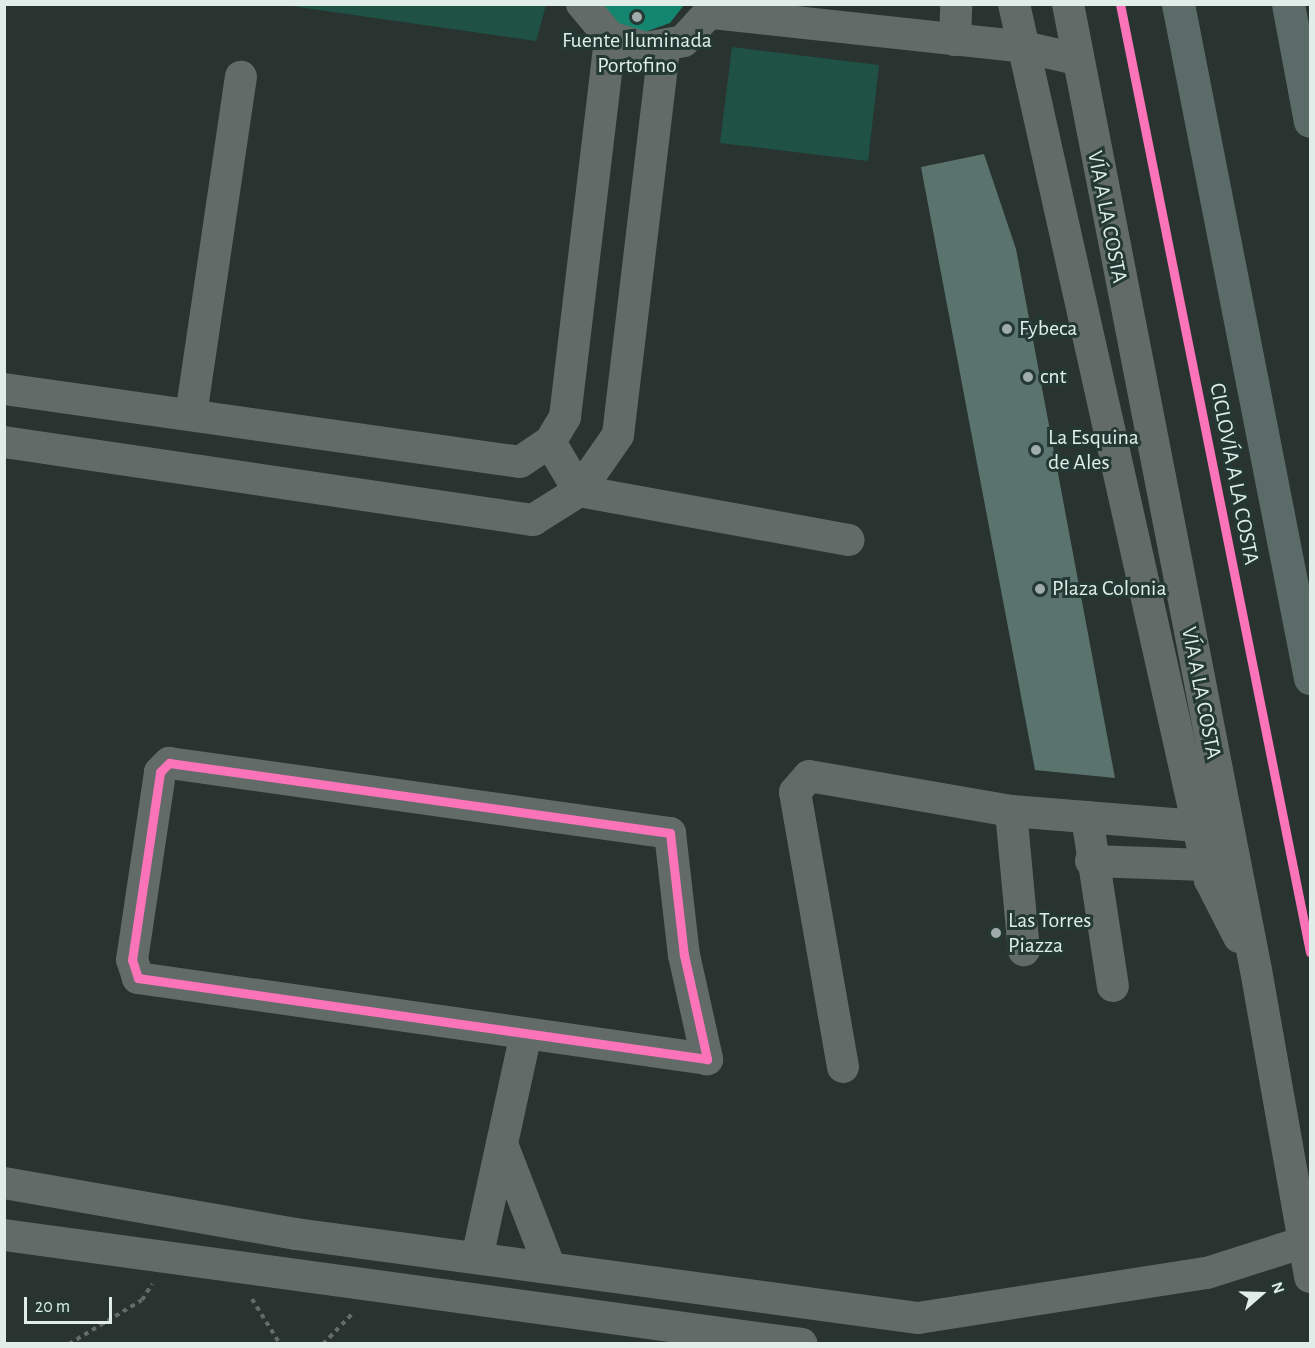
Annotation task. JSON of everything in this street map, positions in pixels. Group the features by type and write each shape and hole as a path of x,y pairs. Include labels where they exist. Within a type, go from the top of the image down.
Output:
{"highway":[{"path":"1178,4 1311,678"},
{"path":"1288,4 1307,86 1311,121"}],"street":[{"path":"582,4 610,37 636,47 664,47 683,41 715,9 840,16 955,40 1024,47 1076,59"},
{"path":"955,40 956,4"},
{"path":"1014,4 1206,865 1256,970"},
{"name":"VÍA A LA COSTA","path":"1068,4 1076,59 1256,970 1311,1277"},
{"path":"4,388 519,462 550,442 565,417 610,37"},
{"path":"4,442 533,520 579,491 618,435 664,47"},
{"path":"191,415 241,77"},
{"path":"550,442 579,491 849,540"},
{"path":"170,763 669,833 684,955 707,1059 526,1034 138,978 132,960 161,768 170,763"},
{"path":"843,1067 797,809 798,785 809,776 1011,811 1197,826"},
{"path":"1011,811 1024,950"},
{"path":"1087,817 1091,861 1113,986"},
{"path":"1091,861 1206,865"},
{"path":"477,1258 526,1034"},
{"path":"501,1143 550,1268"},
{"path":"4,1183 418,1250 918,1318 1207,1273 1304,1242"},
{"path":"4,1235 802,1344"},
{"path":"414,1292 418,1250"}],"path":[{"path":"69,1344 147,1295 156,1257"},
{"path":"228,1267 280,1344"}],"shaded area":[{"path":"546,4 536,41 284,5"},
{"name":"Fuente Iluminada Portofino","path":"590,5 684,5 670,23 642,33 614,28"},
{"path":"732,47 879,65 868,161 720,143"}],"building":[{"name":"Plaza Colonia","path":"984,154 1016,249 1115,778 1035,770 921,167"}],"cycle path":[{"name":"CICLOVÍA A LA COSTA","path":"1120,4 1310,952"},
{"path":"169,763 670,833 684,955 707,1059 138,978 132,960 160,772 169,763"}],"place":[{"name":"Fuente Iluminada Portofino","path":"637,17"},
{"name":"Fybeca","path":"1007,329"},
{"name":"cnt","path":"1028,377"},
{"name":"La Esquina de Ales","path":"1036,450"},
{"name":"Plaza Colonia","path":"1040,589"},
{"name":"Las Torres Piazza","path":"996,933"}]}
